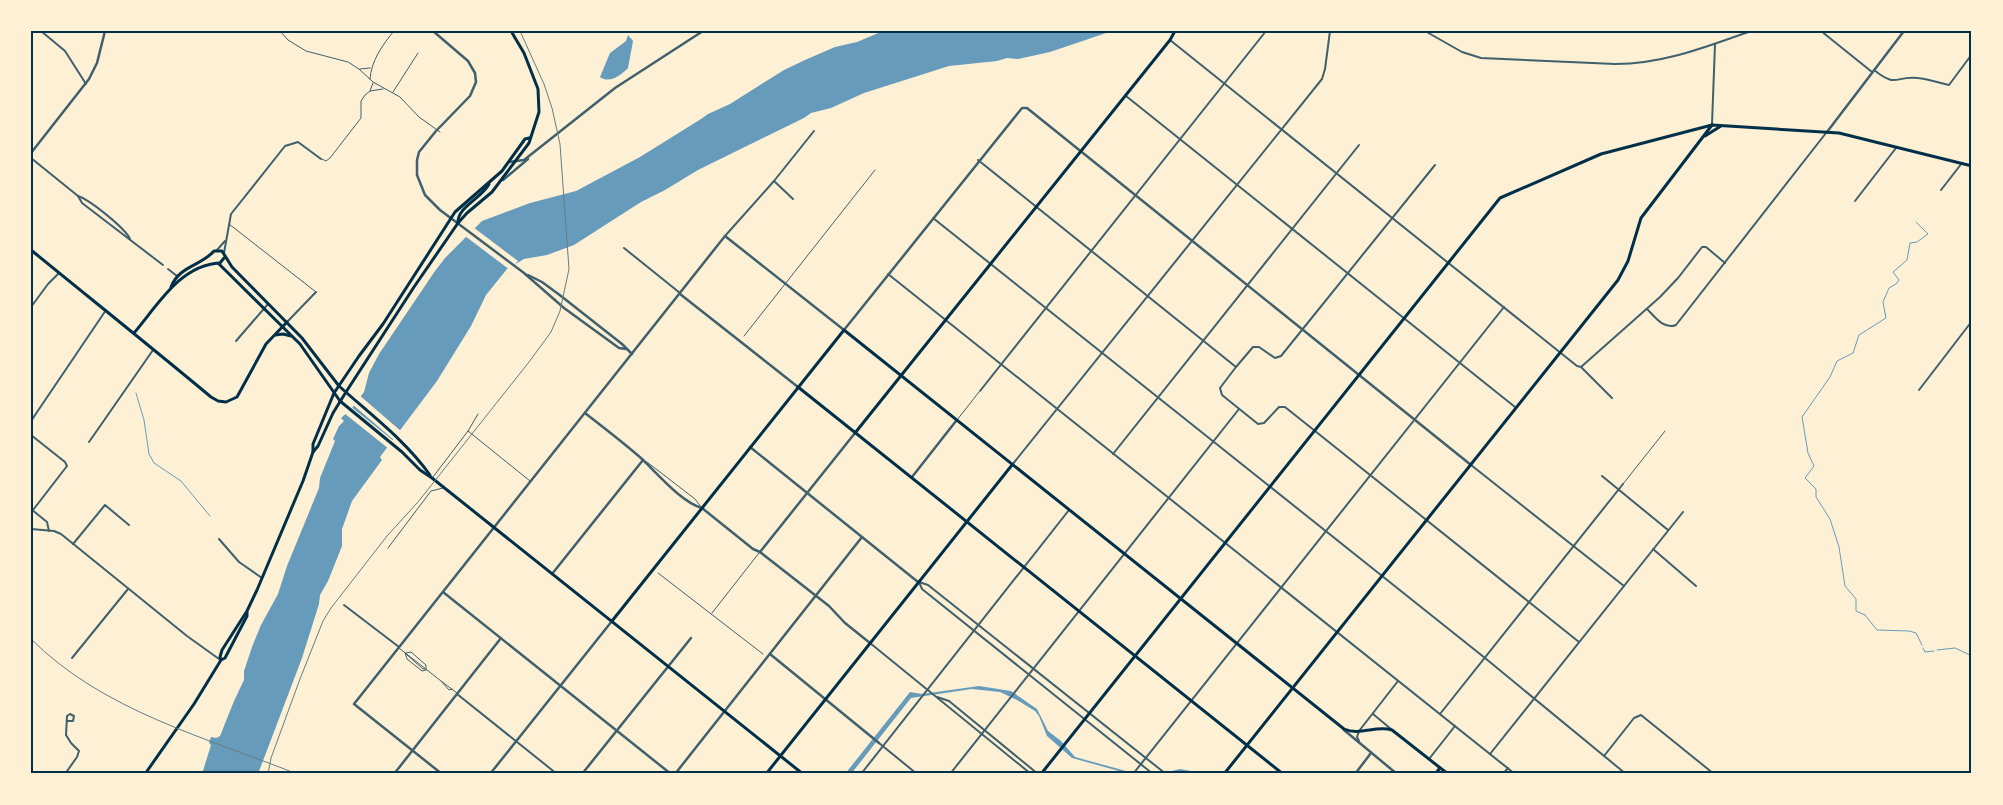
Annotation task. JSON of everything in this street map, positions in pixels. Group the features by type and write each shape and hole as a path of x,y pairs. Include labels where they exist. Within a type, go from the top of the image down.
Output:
{"main road":[{"path":"313,452 318,446 340,401 409,294 458,223 466,213 492,192 529,143 529,138 535,128 539,112 538,89 524,53 511,31"},
{"path":"855,433 1079,151 1170,40 1175,31"},
{"path":"1224,774 1618,280 1628,260 1645,212 1712,125"},
{"path":"1040,774 1500,198 1601,154 1712,125 1827,132 1972,166"},
{"path":"1705,136 1721,126"},
{"path":"1696,129 1702,131 1705,136"},
{"path":"458,223 458,218 462,211 480,196 525,140 529,138"},
{"path":"221,660 222,650 247,611 262,578 303,481 313,452 313,444 334,393 388,317 451,218 460,206 490,182"},
{"path":"31,250 134,333 152,350 218,401 226,402 236,397 253,365 272,336 287,322"},
{"path":"171,287 176,276 185,269 208,259 218,250 302,338 339,386 413,451 432,478"},
{"path":"212,254 212,260 297,341 347,408 395,446 420,470 803,774"},
{"path":"134,333 171,287 196,268 206,264 222,262 224,255"},
{"path":"612,621 844,330 1344,729 1359,732 1384,728 1392,730 1448,774"},
{"path":"272,336 283,334 297,341"},
{"path":"798,387 1283,774"},
{"path":"766,774 1012,465"},
{"path":"145,774 194,704 221,660 228,653 247,616 247,611"},
{"path":"1435,774 1440,768"}],"street":[{"path":"42,31 65,51 86,84"},
{"path":"31,153 86,84 97,63 105,31"},
{"path":"280,31 288,40 306,51 348,62 359,69 370,80 393,92 418,117 439,130"},
{"path":"370,80 371,68 394,31"},
{"path":"433,31 468,61 473,68 476,79 475,87 470,96 419,152 417,175 422,189 430,201 524,273 568,311 619,348 626,349"},
{"path":"500,182 615,88 703,31"},
{"path":"912,477 1266,31"},
{"path":"1012,465 1324,74 1330,31"},
{"path":"1425,31 1462,52 1475,57 1549,62 1632,64 1674,57 1751,31"},
{"path":"1821,31 1873,71 1891,80 1918,78 1948,85 1972,54"},
{"path":"1647,309 1665,326 1672,327 1676,325 1904,31"},
{"path":"1170,40 1577,366 1582,367 1612,398"},
{"path":"1712,125 1714,44"},
{"path":"393,92 418,53"},
{"path":"359,69 371,68"},
{"path":"224,255 231,214 285,146 298,142 321,159 326,160 330,158 361,118 361,101 370,91 373,82"},
{"path":"370,91 384,88"},
{"path":"1124,95 1516,408"},
{"path":"726,236 844,330 1019,109 1024,107 1624,586"},
{"path":"442,774 354,704 726,236 774,181 814,130"},
{"path":"1113,454 1360,145"},
{"path":"1855,201 1897,147"},
{"path":"508,162 524,160 534,153"},
{"path":"31,158 78,196 82,203 162,265"},
{"path":"978,160 1236,367"},
{"path":"1941,190 1962,164"},
{"path":"1435,165 1303,330 1279,357 1275,358 1259,347 1253,346 1222,385 1220,391 1222,395 1255,422 1261,424 1281,406 1285,407 1579,642"},
{"path":"744,336 875,170"},
{"path":"774,181 793,199"},
{"path":"78,196 86,198 127,233 130,239"},
{"path":"933,218 1535,698 1536,702 1626,774"},
{"path":"229,223 316,292 287,322"},
{"path":"218,250 226,239"},
{"path":"1582,367 1673,283 1702,247 1706,247 1725,263"},
{"path":"624,248 798,387"},
{"path":"168,269 176,276"},
{"path":"31,307 59,273"},
{"path":"524,273 542,282 561,296 632,354"},
{"path":"888,274 1515,774"},
{"path":"236,341 268,304"},
{"path":"1132,774 1504,308"},
{"path":"31,421 106,310"},
{"path":"1919,390 1972,321"},
{"path":"89,442 152,350"},
{"path":"950,774 1214,443 1239,409"},
{"path":"585,413 643,460 674,490 694,506 702,508"},
{"path":"432,478 468,432 478,414"},
{"path":"1440,714 1665,431"},
{"path":"468,432 530,482"},
{"path":"711,613 855,433"},
{"path":"31,435 65,462 67,466 32,509 47,522 49,531"},
{"path":"750,447 919,582 928,585 978,624 1166,774"},
{"path":"643,460 651,464 695,499 702,508 815,596 926,691 930,692 1031,774"},
{"path":"552,574 643,460"},
{"path":"1602,476 1668,530"},
{"path":"388,548 431,491 444,488"},
{"path":"73,544 105,506 130,525"},
{"path":"861,774 1069,510"},
{"path":"1490,754 1683,512"},
{"path":"31,529 58,532 128,589 221,660"},
{"path":"675,774 862,537"},
{"path":"218,539 239,562 262,578"},
{"path":"1653,549 1696,586"},
{"path":"658,573 763,654"},
{"path":"919,582 922,589 1153,774"},
{"path":"72,658 128,589"},
{"path":"443,592 671,774"},
{"path":"344,605 557,774"},
{"path":"490,774 612,621"},
{"path":"394,774 501,638"},
{"path":"582,774 691,638"},
{"path":"405,653 412,654 426,665 426,669"},
{"path":"770,654 917,774"},
{"path":"1364,747 1357,738 1359,732 1398,681"},
{"path":"936,697 949,701 1040,774"},
{"path":"1372,714 1392,730"},
{"path":"1604,756 1636,716 1643,716 1714,774"},
{"path":"65,774 79,751 67,738 65,728 68,721"},
{"path":"1429,759 1455,726"},
{"path":"1344,729 1397,774"},
{"path":"1355,774 1371,753"},
{"path":"1503,774 1508,768"}],"water":[{"path":"883,31 1112,31 1050,52 1018,59 1007,58 997,61 949,66 864,93 831,108 811,113 698,170 641,202 574,245 547,255 524,259 507,269 486,295 471,326 437,381 380,457 382,460 352,501 342,529 342,546 328,581 320,595 319,604 302,658 258,774 202,774 211,745 209,743 211,737 216,738 220,736 244,680 244,671 252,647 261,625 278,594 287,566 319,488 320,478 335,441 333,439 339,426 344,421 341,418 352,408 364,392 369,373 379,354 445,258 482,221 530,203 576,191 640,157 708,114 730,104 784,70 835,47 857,42"},
{"path":"628,35 633,41 628,68 619,76 608,80 600,77 610,53 626,41"},
{"path":"979,686 1011,691 1037,709 1048,731 1061,741 1075,757 1126,771 1172,771 1180,769 1206,774 1180,771 1175,773 1126,773 1072,758 1047,736 1035,711 1000,692 972,689 911,698 851,774 845,774 910,692 922,694"}],"pier":[{"path":"473,227 518,261 510,270 465,236"},
{"path":"358,394 402,432 395,441 352,404"},
{"path":"350,406 395,442 389,449 344,413"}],"waterway":[{"path":"1916,222 1928,234 1917,242 1910,243 1907,260 1893,272 1899,280 1889,288 1883,302 1886,318 1859,335 1853,353 1837,361 1830,377 1802,417 1808,453 1814,466 1805,478 1816,489 1816,497 1830,519 1839,547 1845,586 1856,599 1856,611 1865,615 1877,630 1916,633 1922,645"},
{"path":"136,393 144,420 149,454 154,463 181,481 210,516"},
{"path":"1923,648 1925,652 1934,651"},
{"path":"1937,650 1955,648 1972,656"}],"railway":[{"path":"268,774 271,758 300,679 323,621 331,608 387,536 418,502 529,362 551,332 560,311 569,269 560,144 552,108 544,84 520,31"},
{"path":"31,639 59,664 123,704 156,720 297,774"}]}
